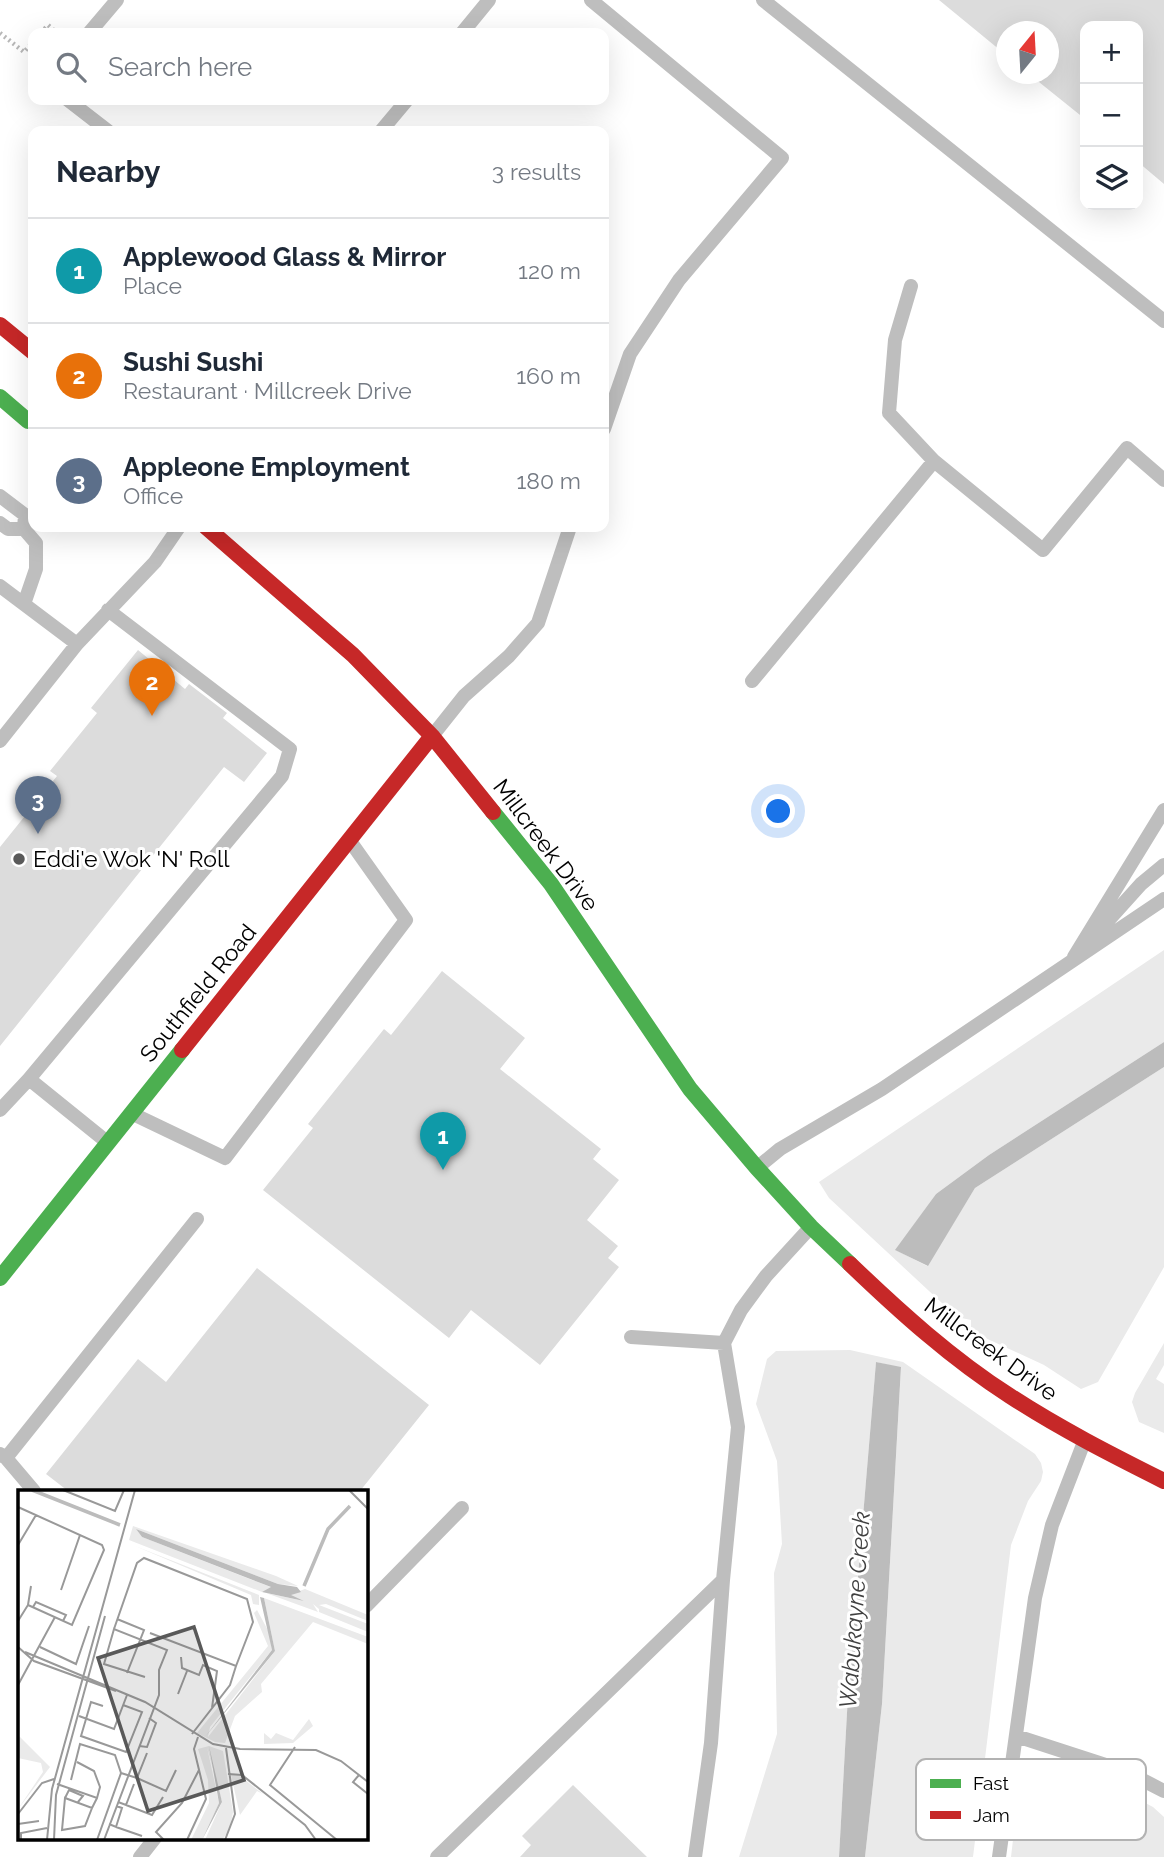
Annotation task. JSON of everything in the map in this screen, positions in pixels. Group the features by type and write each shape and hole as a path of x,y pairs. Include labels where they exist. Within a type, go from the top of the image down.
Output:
{"street":[{"path":"0,325 28,348"},
{"path":"0,397 28,421"},
{"name":"Millcreek Drive","path":"212,532 353,655 432,736 551,884 690,1089 811,1227 892,1304 956,1357 1009,1396 1085,1441 1164,1481"},
{"name":"Southfield Road","path":"0,1278 432,736"}],"lane":[{"path":"93,28 117,0"},
{"path":"466,28 489,0"},
{"path":"591,0 782,158 679,280 630,354 609,415"},
{"path":"764,0 1164,321"},
{"path":"74,105 102,126"},
{"path":"385,126 403,105"},
{"path":"911,286 895,340 889,413 934,461 1043,550 1127,448 1164,480"},
{"path":"752,681 934,461"},
{"path":"0,496 25,515 24,529 36,543 36,569 24,604"},
{"path":"0,523 8,529 24,529"},
{"path":"0,741 77,645 155,562 176,532"},
{"path":"432,736 464,696 509,656 538,623 568,532"},
{"path":"0,586 77,645"},
{"path":"0,1110 29,1079 282,776 290,749 108,610"},
{"path":"1071,961 1164,810"},
{"path":"131,1114 225,1158 406,920 349,840"},
{"path":"1071,961 1141,884 1164,865"},
{"path":"757,1168 780,1149 883,1089 1164,899"},
{"path":"29,1079 86,1122 108,1143"},
{"path":"33,1490 3,1456 197,1219"},
{"path":"695,1857 711,1743 738,1427 724,1343 741,1310 760,1284 811,1227"},
{"path":"631,1336 724,1343"},
{"path":"1013,1759 1035,1598 1052,1525 1085,1441"},
{"path":"368,1604 462,1508"},
{"path":"437,1857 723,1580"},
{"path":"1016,1736 1087,1759"},
{"path":"1146,1782 1164,1791"},
{"path":"140,1857 153,1840"}],"path":[{"path":"0,33 24,52 28,48"}],"shaded area":[{"path":"1164,950 1164,1042 989,1155 936,1194 896,1250 927,1266 975,1188 1164,1067 1164,1267 1098,1382 1081,1389 1044,1365 981,1336 971,1328 971,1320 957,1317 829,1198 819,1182"},
{"path":"1164,1042 1164,1067 975,1188 928,1266 895,1250 936,1194 989,1155"},
{"path":"1164,1343 1164,1365 1156,1379 1164,1384 1164,1433 1139,1422 1132,1402"},
{"path":"850,1350 903,1362 1035,1454 1041,1463 1041,1481 1028,1501 1011,1545 985,1759 916,1759 916,1840 975,1840 973,1857 865,1857 882,1704 901,1368 876,1362 848,1695 839,1857 739,1857 777,1734 774,1573 782,1544 777,1461 756,1404 767,1359 776,1351"},
{"path":"876,1362 901,1367 882,1704 865,1857 839,1857 848,1695"},
{"path":"1146,1803 1164,1817 1164,1857 1011,1857 1013,1840 1146,1840"}],"building":[{"path":"939,0 1164,0 1164,184 1143,166 1143,21 1080,21 1080,115 1041,84 1059,84 1059,21 996,21 996,47"},
{"path":"138,650 185,689 189,684 227,713 223,718 267,753 244,782 224,767 0,1046 0,847 57,776 50,771 97,713 91,708"},
{"path":"442,971 525,1038 500,1069 601,1149 593,1159 619,1180 587,1220 618,1246 608,1258 619,1267 540,1365 471,1310 449,1338 263,1190 313,1128 308,1124 384,1029 391,1035"},
{"path":"257,1268 429,1405 361,1490 67,1490 46,1474 138,1359 166,1382"},
{"path":"573,1785 647,1857 520,1857 531,1845 522,1836"}],"traffic: fast":[{"path":"0,397 28,421"},
{"path":"493,812 551,884 690,1089 757,1168 811,1227 850,1264"},
{"path":"0,1278 182,1050"}],"traffic: jam":[{"path":"0,325 28,348"},
{"path":"212,532 353,655 432,736 493,812"},
{"path":"182,1050 432,736"},
{"path":"850,1264 927,1334 988,1382 1067,1430 1164,1481"}],"place":[{"name":"Sushi Sushi","path":"152,716"},
{"name":"Appleone Employment","path":"38,834"},
{"name":"Eddi'e Wok 'N' Roll","path":"19,859"},
{"name":"Applewood Glass & Mirror","path":"443,1170"}],"water label":[{"name":"Wabukayne Creek","path":"855,1610"}]}
